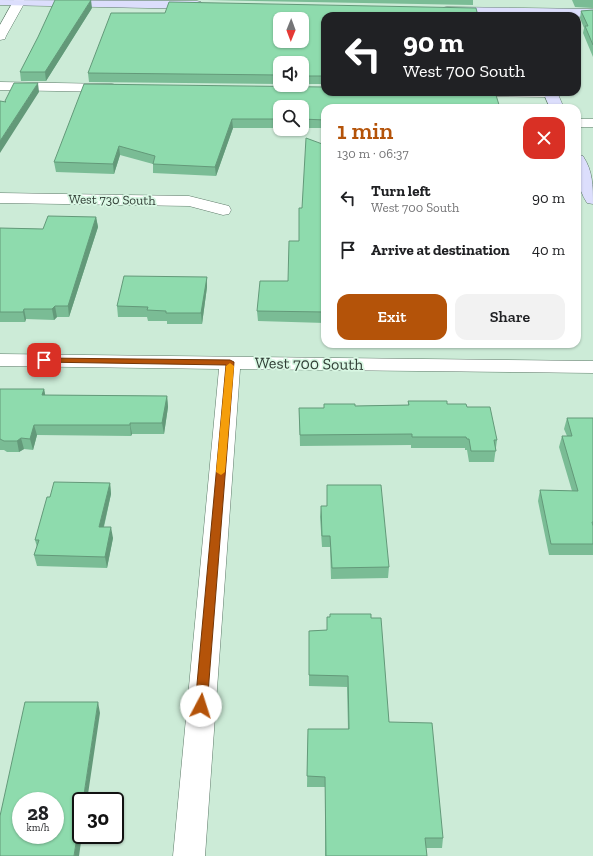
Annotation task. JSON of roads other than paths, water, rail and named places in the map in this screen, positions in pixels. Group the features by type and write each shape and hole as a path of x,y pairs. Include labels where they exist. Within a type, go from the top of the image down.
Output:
{"main road":[{"path":"515,0 520,12"},
{"path":"0,1 130,2 209,6"},
{"path":"439,10 480,12"},
{"path":"581,13 593,13"},
{"path":"581,169 593,199"}],"street":[{"path":"0,36 19,2"},
{"path":"0,86 123,88"},
{"path":"581,123 593,123"},
{"name":"West 730 South","path":"0,198 189,201 224,210"},
{"name":"West 700 South","path":"0,360 593,366"},
{"path":"189,856 230,362"}]}
